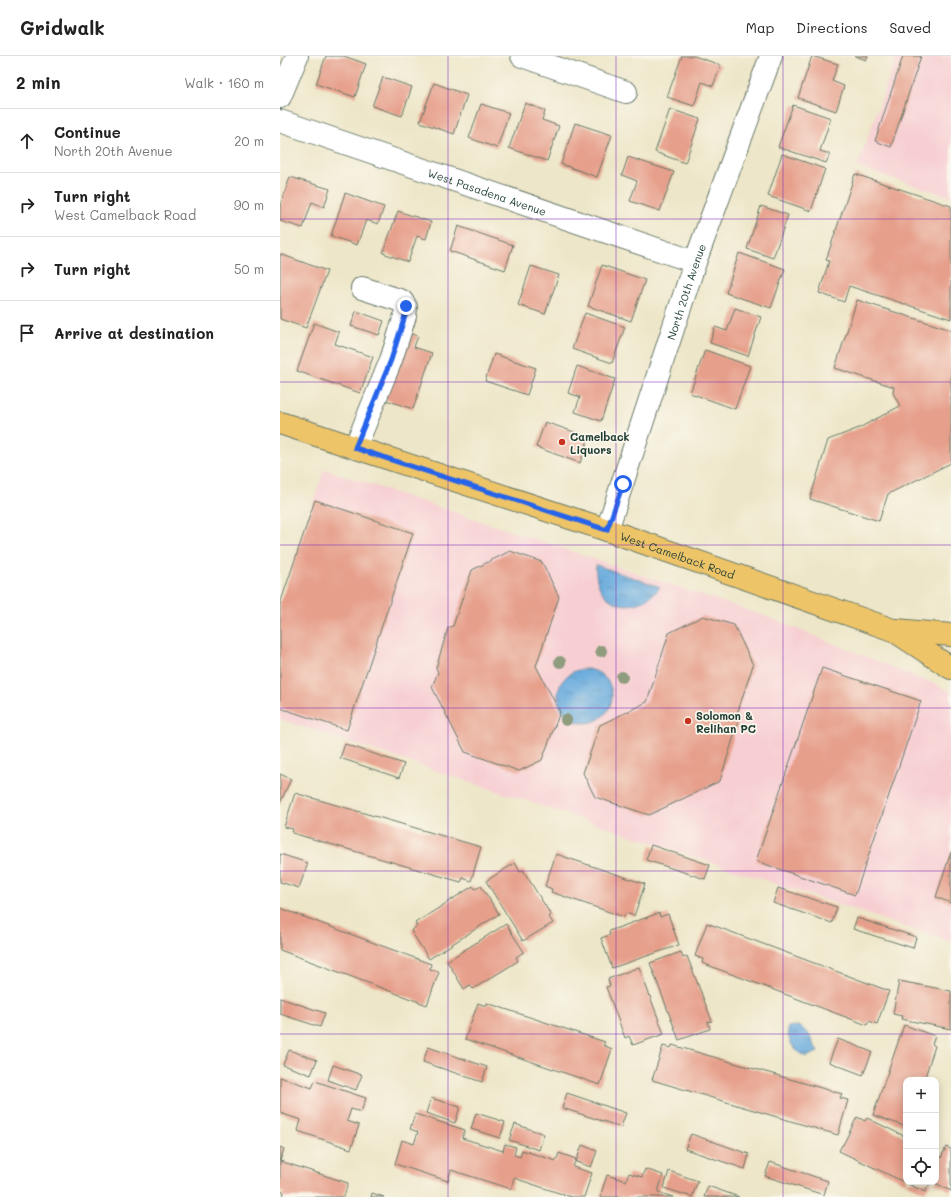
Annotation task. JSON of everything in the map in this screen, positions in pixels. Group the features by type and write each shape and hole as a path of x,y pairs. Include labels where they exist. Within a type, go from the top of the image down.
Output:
{"main road":[{"name":"West Camelback Road","path":"280,423 607,530 893,630 951,668"},
{"name":"West Camelback Road","path":"893,630 951,635"}],"street":[{"path":"280,97 297,56"},
{"path":"522,56 626,92"},
{"name":"North 20th Avenue","path":"607,530 694,262 771,56"},
{"name":"West Pasadena Avenue","path":"280,122 694,262"},
{"path":"355,448 391,360 405,316 406,306 402,301 362,288"}],"shaded area":[{"path":"897,56 951,56 951,197 857,167"},
{"path":"324,469 765,616 951,691 951,942 280,719 280,604"}],"water":[{"path":"596,565 660,587 650,597 639,603 628,605 618,603 609,599 601,591 597,579"},
{"path":"580,669 590,669 600,673 608,681 612,691 612,701 608,711 600,719 590,723 580,723 570,719 562,711 558,701 558,691 562,681 570,673"},
{"path":"798,1026 808,1033 818,1052 806,1057 795,1049 790,1041 788,1027"}],"building":[{"path":"326,56 344,56 366,64 355,97 316,84"},
{"path":"682,56 694,56 721,65 713,86 702,82 694,106 667,97"},
{"path":"812,56 838,64 832,81 844,86 836,111 798,98"},
{"path":"855,56 868,56 866,60"},
{"path":"903,56 921,56 891,147 875,141"},
{"path":"383,77 412,87 402,116 372,106"},
{"path":"434,83 467,95 454,134 420,122"},
{"path":"525,103 545,111 542,120 559,126 547,161 509,148"},
{"path":"481,104 509,113 497,148 469,138"},
{"path":"793,105 831,118 820,151 830,154 826,163 778,147"},
{"path":"670,109 700,119 685,163 655,152"},
{"path":"575,123 612,135 597,177 561,164"},
{"path":"782,154 825,169 811,211 768,196"},
{"path":"628,157 674,172 660,211 630,201 637,181 622,175"},
{"path":"855,174 951,206 951,319 849,286 844,302 819,293 829,261 826,260"},
{"path":"290,177 330,189 324,207 312,202 303,228 280,221 280,207"},
{"path":"345,193 384,207 378,224 366,220 357,245 331,236"},
{"path":"761,206 788,215 773,258 747,249"},
{"path":"398,211 431,222 426,239 417,236 408,262 383,253"},
{"path":"458,226 513,245 505,270 450,251"},
{"path":"739,253 785,269 771,308 726,293"},
{"path":"280,254 327,271 306,328 280,319"},
{"path":"602,265 645,280 631,321 588,306"},
{"path":"531,266 559,275 545,314 518,305"},
{"path":"857,300 951,330 951,463 888,494 879,521 810,499 828,440 859,428 900,406 893,393 894,387 835,368"},
{"path":"735,308 761,317 748,356 710,343 715,327 727,331"},
{"path":"356,311 384,321 379,335 351,326"},
{"path":"585,313 625,327 612,363 572,349"},
{"path":"314,323 339,332 335,344 373,357 360,393 297,371"},
{"path":"406,332 418,336 414,347 432,353 413,409 383,399"},
{"path":"705,350 750,366 735,409 690,393"},
{"path":"494,354 536,368 527,395 485,381"},
{"path":"577,366 615,379 601,421 575,412 580,397 568,393"},
{"name":"Camelback Liquors","path":"545,422 589,437 580,463 536,447"},
{"path":"315,500 413,533 347,730 280,708 280,604"},
{"path":"510,551 542,562 559,597 536,666 560,712 542,760 519,771 465,752 432,687 438,672 436,668 448,628 453,626 472,570"},
{"path":"703,616 734,625 753,665 735,720 738,723 720,781 649,815 595,797 583,773 600,725 647,702 669,633"},
{"path":"822,668 921,701 855,895 756,861"},
{"path":"345,744 404,764 399,778 340,758"},
{"path":"280,774 291,779 280,803"},
{"path":"295,793 481,847 471,881 463,878 461,882 292,833 293,829 284,827"},
{"path":"651,845 710,865 705,879 646,860"},
{"path":"951,852 951,903 936,897"},
{"path":"280,854 308,863 299,888 280,882"},
{"path":"556,854 645,884 634,916 626,913 624,917 551,892 552,889 545,886"},
{"path":"515,863 520,872 523,870 551,915 549,917 553,923 523,941 486,881"},
{"path":"473,886 475,889 481,886 499,914 429,959 411,931 417,926 415,923"},
{"path":"778,888 837,907 832,923 773,903"},
{"path":"280,908 431,964 430,969 439,972 427,1005 280,950"},
{"path":"659,913 660,917 668,914 679,945 612,968 601,938 610,935 609,931"},
{"path":"857,918 916,937 913,948 853,929"},
{"path":"707,923 889,991 877,1024 869,1021 867,1025 702,963 703,959 695,956"},
{"path":"506,924 524,952 516,957 518,961 473,989 470,985 464,989 447,961"},
{"path":"681,952 683,958 687,956 712,1021 708,1022 710,1029 679,1040 650,963"},
{"path":"639,967 664,1034 633,1045 629,1036 625,1038 606,987 610,986 608,979"},
{"path":"899,981 951,991 951,1029 901,1019 902,1016 893,1014"},
{"path":"280,998 325,1013 320,1027 280,1014"},
{"path":"478,1003 486,1006 487,1003 605,1042 603,1045 612,1049 600,1085 465,1039"},
{"path":"904,1025 935,1036 932,1044 935,1046 925,1077 903,1077 903,1126 873,1115"},
{"path":"838,1039 872,1052 863,1075 829,1062"},
{"path":"672,1045 842,1094 840,1098 848,1100 838,1135 652,1080 663,1046 671,1048"},
{"path":"428,1047 487,1067 482,1082 423,1062"},
{"path":"289,1050 317,1060 311,1075 283,1065"},
{"path":"333,1065 362,1075 356,1090 328,1080"},
{"path":"280,1077 312,1088 315,1081 366,1098 361,1112 351,1109 347,1121 359,1125 351,1149 298,1131 301,1120 280,1113"},
{"path":"567,1093 626,1113 621,1127 562,1108"},
{"path":"431,1098 460,1107 455,1123 426,1113"},
{"path":"476,1113 505,1122 500,1138 471,1129"},
{"path":"415,1114 465,1130 462,1138 503,1151 505,1144 516,1147 514,1155 520,1157 522,1150 556,1161 559,1153 576,1159 573,1167 592,1173 584,1197 571,1197 514,1178 511,1189 451,1170 448,1181 395,1164 402,1140 414,1144 418,1132 410,1129"},
{"path":"857,1117 865,1121 867,1118 903,1136 903,1182 839,1151"},
{"path":"515,1124 544,1134 539,1150 509,1140"},
{"path":"691,1134 749,1154 745,1169 685,1149"},
{"path":"582,1145 597,1151 591,1167 576,1162"},
{"path":"280,1147 284,1149 280,1161"},
{"path":"946,1147 951,1149 951,1191 939,1185 939,1157 941,1158"},
{"path":"280,1161 348,1183 344,1197 282,1197 284,1192 280,1191"},
{"path":"770,1162 828,1181 824,1195 765,1176"},
{"path":"645,1169 663,1175 658,1192 673,1197 600,1197 607,1175 626,1181 629,1173 642,1177"},
{"path":"669,1171 698,1181 692,1197 664,1188"},
{"path":"910,1185 929,1185 925,1192"},
{"path":"708,1186 739,1197 704,1197"},
{"path":"372,1193 384,1197 371,1197"}],"place":[{"name":"Camelback Liquors","path":"562,442"},
{"name":"Solomon & Relihan PC","path":"688,721"}],"route":[{"path":"406,306 405,316 391,360 355,448 607,530 623,484"}]}
